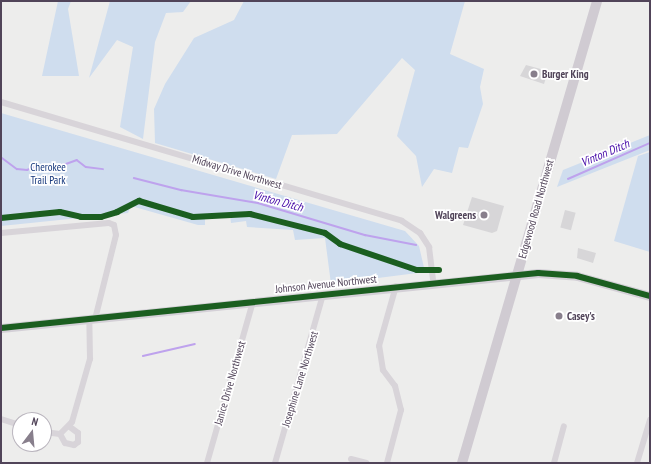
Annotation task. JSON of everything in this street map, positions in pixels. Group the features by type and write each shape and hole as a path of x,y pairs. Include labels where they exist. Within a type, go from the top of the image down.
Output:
{"main road":[{"name":"Edgewood Road Northwest","path":"462,463 597,1"}],"street":[{"name":"Midway Drive Northwest","path":"1,102 402,221 420,232 429,247 433,282"},
{"path":"1,233 108,223 114,226 116,235 92,319 90,359 70,427 60,434 52,433"},
{"name":"Johnson Avenue Northwest","path":"1,328 517,274 571,275 650,296"},
{"path":"387,463 401,410 395,386 383,370 379,346 396,286"},
{"name":"Josephine Lane Northwest","path":"275,463 323,294"},
{"name":"Janice Drive Northwest","path":"207,463 253,302"},
{"path":"1,419 12,422"},
{"path":"637,463 650,420"},
{"path":"554,463 564,426"},
{"path":"60,434 66,443 74,445 78,442 78,433 70,427"},
{"path":"351,458 367,463"}],"green space":[{"path":"58,1 71,1 68,9 79,76 42,76"},
{"path":"110,1 191,1 183,12 166,13 155,42 143,139 120,127 133,47 117,40 89,78"},
{"path":"244,1 465,1 450,54 484,69 480,87 483,104 468,148 459,147 452,173 434,169 422,187 416,156 397,136 415,70 402,58 337,134 292,135 276,179 155,143 154,109 165,84 194,38 234,20"},
{"name":"Cherokee Trail Park","path":"1,113 405,231 419,246 425,272 331,284 325,238 295,240 293,230 247,227 246,221 231,223 230,215 205,217 205,225 198,225 131,206 128,213 1,226"},
{"path":"650,135 650,150 557,187 563,170"},
{"path":"650,152 650,252 614,241 638,156"}],"building":[{"name":"Burger King","path":"526,65 548,71 544,84 520,76"},
{"name":"Walgreens","path":"472,197 504,206 497,231 492,233 463,225"},
{"path":"565,210 576,213 571,230 560,227"},
{"path":"578,248 596,253 593,263 577,258"}],"waterway":[{"name":"Vinton Ditch","path":"568,179 650,143"},
{"name":"Vinton Ditch","path":"1,157 17,169 27,170 38,166 55,168 77,160 86,167 103,169"},
{"name":"Vinton Ditch","path":"134,178 181,190 258,203 365,235 416,245"},
{"path":"143,356 195,344"}],"cycle path":[{"path":"1,218 60,212 81,217 101,217 117,212 139,201 193,217 250,214 325,233 340,244 417,270 439,270"},
{"path":"1,328 538,273 577,276 650,296"}],"place":[{"name":"Burger King","path":"534,74"},
{"name":"Walgreens","path":"484,215"},
{"name":"Casey's","path":"559,316"}]}
